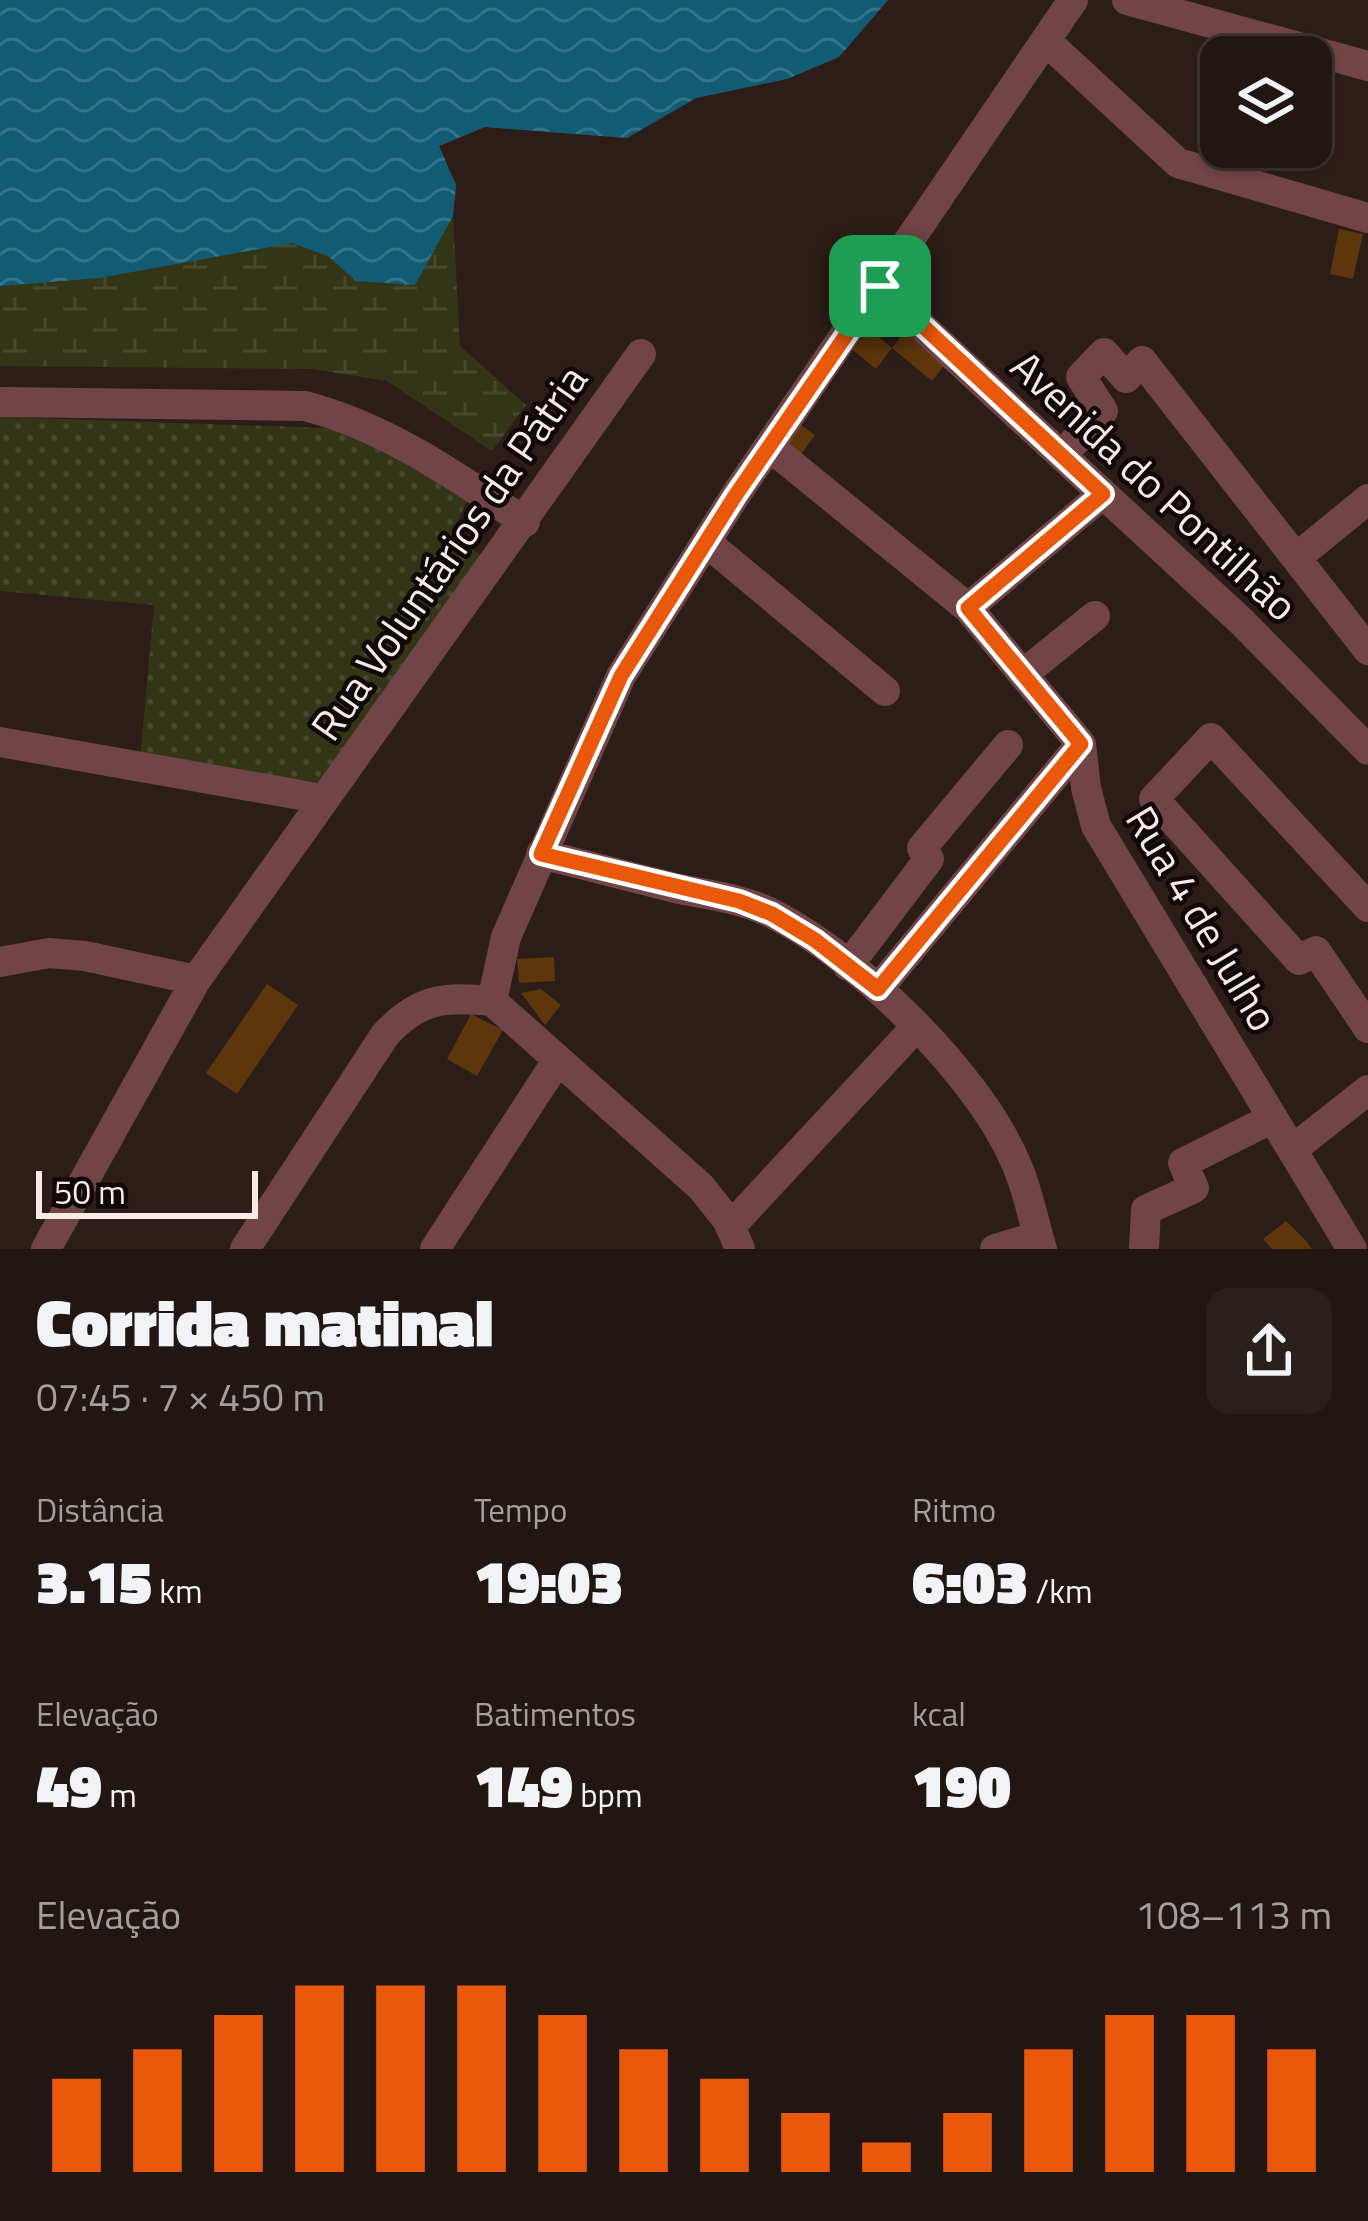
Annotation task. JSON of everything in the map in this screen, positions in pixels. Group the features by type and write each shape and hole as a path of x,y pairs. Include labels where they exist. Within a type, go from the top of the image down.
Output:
{"street":[{"path":"492,1001 506,937 621,676 706,542 1073,0"},
{"path":"1127,0 1368,67"},
{"path":"1046,41 1178,163 1368,218"},
{"name":"Avenida do Pontilhão","path":"880,286 1242,622 1367,748"},
{"path":"1062,455 1103,411 1081,377 1104,353 1126,378 1142,361 1368,650"},
{"name":"Rua Voluntários da Pátria","path":"46,1249 196,980 641,354"},
{"path":"0,402 305,406 377,431 524,522"},
{"path":"770,447 968,608 1081,744 878,989"},
{"path":"968,608 1103,494"},
{"path":"1296,558 1368,499"},
{"path":"706,542 885,691"},
{"path":"1023,674 1095,616"},
{"path":"1368,907 1211,738 1154,799 1298,960 1316,951 1368,1028"},
{"path":"0,742 323,799"},
{"name":"Rua 4 de Julho","path":"1081,744 1096,826 1352,1249"},
{"path":"848,966 929,859 922,848 1008,746"},
{"path":"541,854 739,901 772,914 878,989 916,1027 1003,1136 1017,1164 1040,1242 995,1249"},
{"path":"0,962 50,953 85,956 196,980"},
{"path":"245,1249 385,1035 405,1014 430,1002 492,1001 701,1187 735,1238 916,1027"},
{"path":"435,1249 557,1061"},
{"path":"1292,1150 1368,1090"},
{"path":"1144,1249 1146,1210 1194,1188 1183,1163 1273,1118"}],"green space":[{"path":"888,0 839,57 787,79 696,98 627,138 485,127 439,146 456,185 453,216 460,346 526,405 492,451 387,381 312,369 0,366 0,159"},
{"path":"0,417 356,429 472,490 452,533 480,555 326,783 140,760 154,605 0,591"}],"water":[{"path":"0,0 888,0 839,57 787,79 696,98 627,138 485,127 439,146 456,185 453,216 415,285 356,281 328,256 292,243 99,278 0,286"}],"building":[{"path":"1339,229 1363,234 1353,279 1330,274"},
{"path":"908,327 949,360 932,381 892,348"},
{"path":"869,329 892,348 876,369 853,350"},
{"path":"801,425 815,435 800,456 786,445"},
{"path":"554,957 555,981 519,983 517,959"},
{"path":"267,984 298,1005 237,1094 206,1073"},
{"path":"541,989 561,1005 545,1025 521,993"},
{"path":"471,1014 503,1030 477,1076 447,1059"},
{"path":"1286,1221 1312,1249 1272,1249 1263,1239"}],"route":[{"path":"880,286 1103,494 968,608 1081,744 878,989 815,940 772,914 739,901 541,854 621,676 735,496 880,286"}]}
